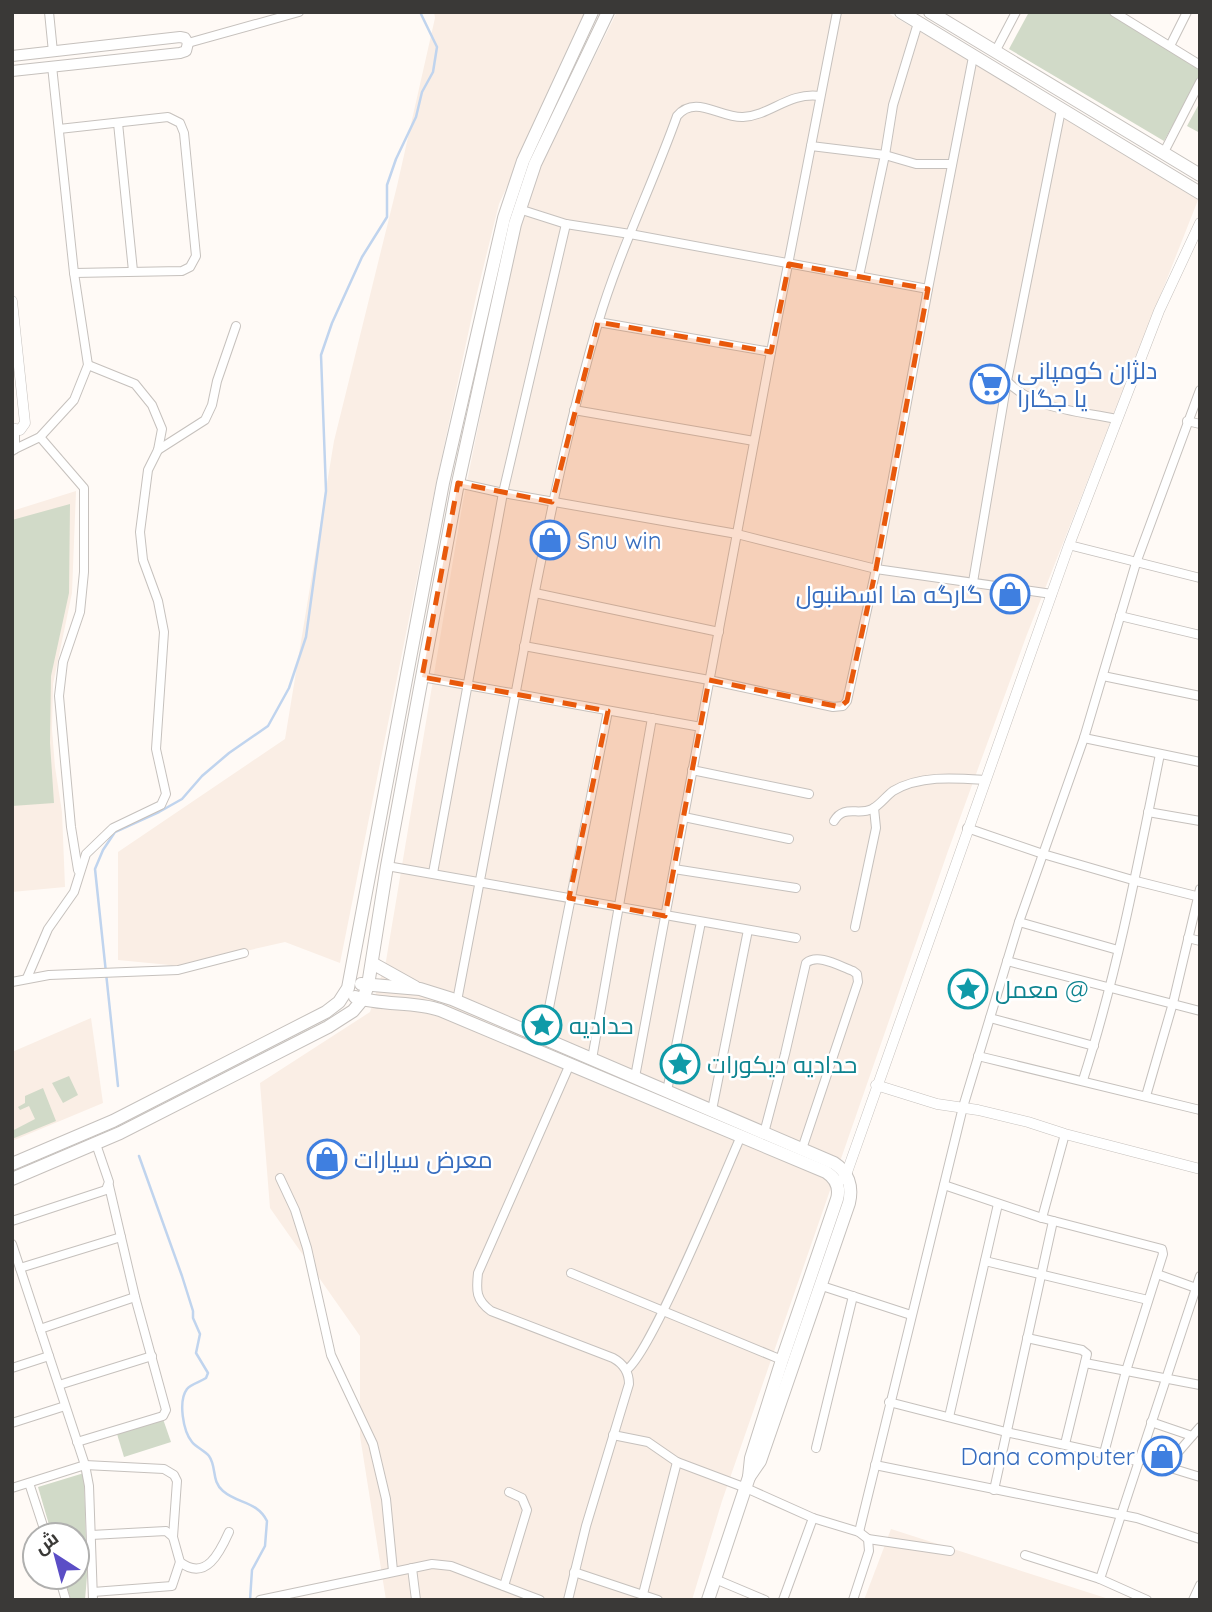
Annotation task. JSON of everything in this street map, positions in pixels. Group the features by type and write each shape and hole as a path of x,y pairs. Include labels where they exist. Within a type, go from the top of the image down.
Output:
{"main road":[{"path":"12,1164 113,1121 326,1012 348,988 443,483 504,218 523,161 592,12"},
{"path":"12,1179 96,1144 328,1027 353,1011 363,999 368,985 457,483 519,209 536,164 608,12"},
{"path":"901,12 1200,193"},
{"path":"930,12 1200,174"},
{"path":"12,57 180,37 185,38 188,43 186,51 180,52 12,71"},
{"path":"372,963 420,989 457,1001 834,1163 841,1179 837,1199 751,1458 748,1483"},
{"path":"348,988 368,985 420,989"},
{"path":"348,988 363,999 415,1004 440,1010 826,1172 841,1179 851,1188 822,1286 760,1461 748,1483 708,1600"},
{"path":"415,1004 420,989"}],"street":[{"path":"49,12 53,51"},
{"path":"188,43 276,15 299,12"},
{"path":"635,1077 837,12"},
{"path":"995,52 1016,12"},
{"path":"1114,12 1200,65"},
{"path":"1170,46 1187,12"},
{"path":"859,276 886,155 893,105 918,23"},
{"path":"524,646 709,680 833,708 843,706 847,701 876,569 973,57"},
{"path":"12,301 25,423 22,429 13,429 14,450 40,437 74,400 88,365 74,273 52,66"},
{"path":"1163,154 1200,82"},
{"path":"457,1001 552,502 574,410 598,322 677,116 682,110 696,106 741,117 780,106 802,95 820,96"},
{"path":"973,582 1007,382 1061,110"},
{"path":"59,129 168,117 180,123 184,133 196,256 190,267 182,271 74,273"},
{"path":"118,123 133,271"},
{"path":"811,146 886,155 916,164 952,164"},
{"path":"519,209 566,224 928,289"},
{"path":"841,1179 1116,419 1159,311 1200,223"},
{"path":"433,873 503,494 566,224"},
{"path":"598,322 771,352"},
{"path":"158,450 205,420 236,326"},
{"path":"27,978 39,945 74,892 86,854 102,837 126,820 157,808 165,799 156,750 164,632 158,601 143,560 140,532 148,470 158,450 162,429 152,405 135,384 88,365"},
{"path":"1007,382 1020,394 1039,402 1116,419"},
{"path":"859,1531 889,1402 978,1056 1019,922 1084,738 1136,563 1200,390"},
{"path":"574,410 754,441"},
{"path":"1187,421 1200,424"},
{"path":"40,437 84,488 84,572 80,612 63,662 59,696 71,827 79,876"},
{"path":"457,483 503,494 737,534 876,569 1052,594"},
{"path":"1069,545 1200,578"},
{"path":"535,593 719,632"},
{"path":"1120,616 1200,635"},
{"path":"1103,676 1200,696"},
{"path":"422,677 701,727"},
{"path":"542,1038 608,710"},
{"path":"592,1059 652,718"},
{"path":"1084,738 1200,762"},
{"path":"1083,1080 1136,881 1160,754"},
{"path":"692,771 809,794"},
{"path":"834,821 846,810 865,811 874,808 891,793 913,783 947,778 985,780"},
{"path":"855,927 876,828 874,808"},
{"path":"1148,812 1200,821"},
{"path":"684,817 789,839"},
{"path":"967,828 1136,881 1199,894 1173,1003 1146,1096"},
{"path":"387,866 796,939"},
{"path":"674,869 796,888"},
{"path":"667,1091 701,922"},
{"path":"1019,922 1118,950"},
{"path":"712,1110 748,930"},
{"path":"1188,938 1200,942"},
{"path":"12,982 27,978 97,972 178,970 244,953"},
{"path":"764,1133 806,963 817,958 853,971 858,974 858,982 802,1149"},
{"path":"1007,961 1200,1011"},
{"path":"990,1018 1094,1045"},
{"path":"978,1056 1200,1110"},
{"path":"568,1600 629,1384 626,1370 613,1358 491,1311 479,1302 476,1290 478,1273 570,1064"},
{"path":"876,1085 937,1104 963,1107 1028,1122 1200,1169"},
{"path":"1042,1218 1065,1134"},
{"path":"626,1370 636,1362 663,1311 741,1136"},
{"path":"77,1442 163,1416 166,1410 96,1144"},
{"path":"280,1178 295,1210 307,1248 331,1355 373,1444 386,1499 393,1571"},
{"path":"944,1185 1042,1218 1159,1247 1163,1254 1126,1371 1104,1453"},
{"path":"12,1221 106,1190 109,1186"},
{"path":"949,1417 998,1203"},
{"path":"994,1490 1053,1221"},
{"path":"20,1268 121,1237"},
{"path":"12,1244 85,1465 90,1521"},
{"path":"985,1261 1148,1300"},
{"path":"571,1273 782,1360"},
{"path":"1157,1274 1196,1288"},
{"path":"1100,1580 1200,1276"},
{"path":"822,1286 911,1315"},
{"path":"816,1448 853,1296"},
{"path":"40,1329 135,1297"},
{"path":"1027,1338 1084,1351 1087,1354 1065,1444"},
{"path":"12,1368 49,1356"},
{"path":"59,1385 152,1356"},
{"path":"1084,1363 1200,1385"},
{"path":"889,1402 1006,1432 1167,1465 1200,1477"},
{"path":"12,1423 65,1406"},
{"path":"1151,1422 1192,1436"},
{"path":"1167,1465 1200,1428"},
{"path":"613,1435 648,1442 677,1462 748,1483 813,1518 859,1531 868,1539 950,1551"},
{"path":"643,1594 677,1462"},
{"path":"12,1488 85,1465 164,1469 174,1475 177,1481 173,1537 180,1562 172,1586 93,1596 91,1535 166,1531 173,1537"},
{"path":"875,1465 1153,1522 1200,1539"},
{"path":"29,1483 41,1521"},
{"path":"504,1586 527,1510 522,1499 509,1492"},
{"path":"783,1600 813,1518"},
{"path":"180,1562 192,1569 213,1562 229,1532"},
{"path":"853,1600 869,1551 868,1539"},
{"path":"1025,1555 1100,1580 1147,1600"},
{"path":"260,1600 432,1563 451,1566 540,1600"},
{"path":"412,1568 416,1600"},
{"path":"575,1572 658,1600"},
{"path":"715,1579 765,1600"},
{"path":"1193,1600 1200,1585"}],"highlighted area":[{"path":"789,264 928,289 876,569 847,701 840,707 709,680 665,916 569,898 608,711 422,677 458,483 552,502 598,322 771,352"}],"shaded area":[{"path":"434,12 588,12 499,204 437,479 340,963 285,942 180,966 118,960 118,852 285,739 334,441 397,186 435,18"},
{"path":"617,12 886,12 1024,92 1198,200 1026,637 948,851 722,1501 692,1600 386,1600 360,1436 360,1336 270,1208 260,1083 370,1012 386,961 463,501 525,196"},
{"path":"76,491 72,593 53,684 52,729 62,812 65,887 12,892 12,511"},
{"path":"91,1018 103,1103 12,1141 12,1052"},
{"path":"891,1529 1112,1600 864,1600"}],"green space":[{"path":"1029,12 1112,12 1200,64 1200,76 1164,141 1009,49"},
{"path":"1200,102 1200,133 1187,126"},
{"path":"70,504 69,593 51,676 50,743 54,803 12,806 12,520"},
{"path":"69,1076 78,1095 63,1103 52,1083"},
{"path":"43,1088 56,1121 12,1139 12,1131 35,1119 29,1106 20,1110 18,1107 25,1103 25,1096"},
{"path":"163,1419 171,1442 124,1457 117,1434"},
{"path":"84,1473 85,1521 48,1521 38,1487"},
{"path":"68,1591 86,1591 85,1600 71,1600"}],"waterway":[{"path":"118,1086 95,869 115,832 182,799 202,776 229,753 268,726 289,688 306,637 326,491 321,355 332,323 362,257 387,217 387,185 416,117 422,92 433,72 437,47 420,12"},
{"path":"139,1156 200,1334 196,1353 208,1373 206,1378 189,1387 184,1394 182,1408 186,1431 192,1442 209,1456 219,1487 229,1495 253,1506 267,1521 265,1546 252,1570 250,1600"}],"place":[{"name":"دلژان کومپانی یا جگارا","path":"990,384"},
{"name":"Snu win","path":"550,540"},
{"name":"گارگه ها اسطنبول","path":"1010,594"},
{"name":"معمل @","path":"968,989"},
{"name":"حداديه","path":"542,1025"},
{"name":"حداديه ديكورات","path":"680,1064"},
{"name":"معرض سيارات","path":"327,1159"},
{"name":"Dana computer","path":"1162,1456"}]}
